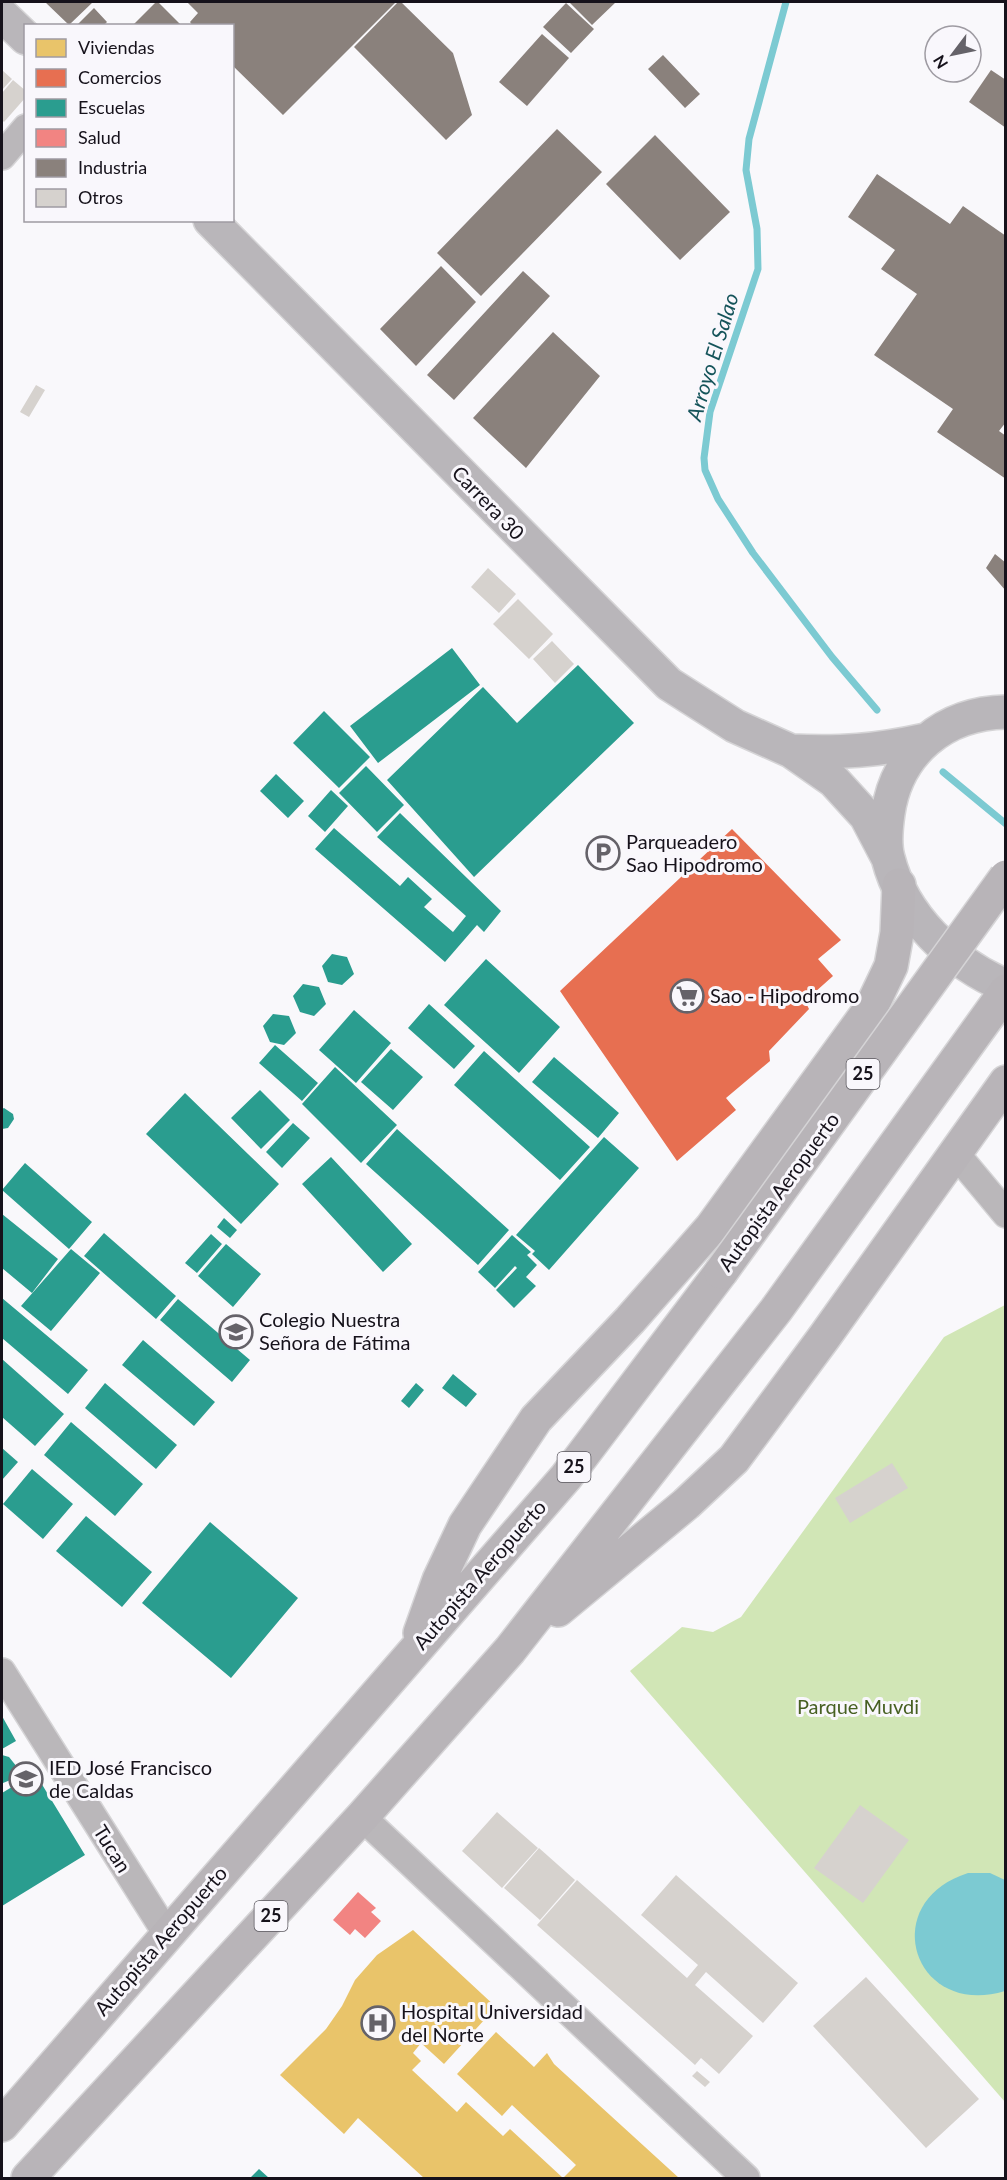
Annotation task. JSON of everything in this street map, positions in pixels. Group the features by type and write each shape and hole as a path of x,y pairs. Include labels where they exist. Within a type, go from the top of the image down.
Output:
{"highway":[{"path":"413,1652 439,1580 465,1525 536,1419 630,1320 711,1228 872,1008 891,966 897,933 893,871"},
{"name":"Autopista Aeropuerto","path":"2,2125 566,1477 722,1272 1005,877"},
{"name":"25","path":"28,2178 362,1817 510,1650 776,1310 1005,988"},
{"path":"510,1650 686,1504 734,1459 956,1154 1005,1082"}],"street":[{"path":"2,15 24,37"},
{"path":"2,156 24,130"},
{"name":"Carrera 30","path":"212,222 669,684 735,726 791,751 834,781 852,798 866,816 893,871 925,927 947,951 970,969 1005,988"},
{"path":"893,871 886,830 892,792 904,764 925,741 952,723 981,714 1005,712"},
{"name":"Carrera 30","path":"791,751 840,753 879,751 925,741"},
{"path":"956,1154 1005,1214"},
{"name":"Tucan","path":"2,1672 167,1934"},
{"path":"362,1817 746,2178"}],"green space":[{"name":"Parque Muvdi","path":"1005,1305 1005,2102 630,1671 682,1627 713,1632 741,1617 944,1337"}],"water":[{"path":"968,1873 990,1873 1005,1880 1005,1991 973,1995 947,1988 929,1974 918,1953 915,1930 922,1908 939,1888"}],"building: Viviendas":[{"path":"413,1930 496,2007 444,2064 421,2043 413,2053 421,2061 412,2070 457,2112 466,2102 503,2136 510,2129 563,2178 424,2178 358,2118 344,2134 280,2075 326,2029 342,2006 355,1980 377,1955"},
{"path":"496,2032 534,2067 547,2053 554,2064 679,2178 563,2178 576,2165 512,2105 502,2116 457,2074"}],"building: Comercios":[{"name":"Sao - Hipodromo","path":"732,829 841,940 818,959 833,976 805,1001 809,1009 769,1051 770,1061 726,1098 736,1110 677,1161 560,991"}],"building: Escuelas":[{"path":"452,648 480,685 378,763 350,726"},
{"path":"578,665 634,723 474,877 387,780 483,687 517,723"},
{"path":"324,711 370,757 339,788 293,743"},
{"path":"366,766 404,805 377,832 339,793"},
{"path":"276,774 304,801 288,818 260,791"},
{"path":"331,790 348,806 325,832 308,816"},
{"path":"400,813 501,911 484,932 477,925 445,962 315,849 334,828 400,886 408,877 432,899 424,907 453,932 466,916 377,837"},
{"path":"332,954 347,957 354,974 342,985 328,982 322,966"},
{"path":"486,959 560,1027 519,1073 444,1005"},
{"path":"303,984 319,987 326,1004 314,1016 300,1012 293,996"},
{"path":"429,1004 475,1046 454,1069 408,1028"},
{"path":"354,1010 391,1043 356,1083 319,1050"},
{"path":"273,1014 289,1016 296,1033 284,1045 270,1042 263,1026"},
{"path":"275,1045 318,1083 302,1101 259,1063"},
{"path":"391,1049 423,1077 393,1110 361,1082"},
{"path":"484,1051 590,1147 560,1180 454,1085"},
{"path":"554,1057 619,1113 598,1138 532,1082"},
{"path":"335,1067 397,1125 361,1163 302,1104"},
{"path":"260,1090 290,1120 261,1149 231,1118"},
{"path":"185,1093 279,1184 241,1224 146,1134"},
{"path":"2,1109 13,1114 14,1119 8,1128 2,1129"},
{"path":"293,1123 310,1138 282,1168 266,1152"},
{"path":"397,1129 509,1230 478,1265 366,1164"},
{"path":"604,1137 639,1168 549,1270 532,1254 535,1251 516,1235"},
{"path":"331,1157 412,1244 383,1272 302,1184"},
{"path":"25,1163 92,1222 69,1249 2,1190"},
{"path":"2,1214 58,1259 32,1293 2,1268"},
{"path":"224,1218 237,1230 230,1238 217,1227"},
{"path":"104,1233 176,1296 156,1319 84,1256"},
{"path":"211,1234 222,1244 197,1273 185,1263"},
{"path":"512,1235 531,1252 527,1255 537,1265 526,1277 536,1286 514,1308 496,1290 517,1268 515,1266 495,1288 478,1272"},
{"path":"226,1244 261,1274 233,1307 198,1276"},
{"path":"71,1249 100,1273 51,1331 21,1306"},
{"path":"2,1298 88,1370 68,1394 2,1338"},
{"path":"178,1299 250,1360 232,1382 160,1320"},
{"path":"143,1340 215,1402 194,1426 122,1365"},
{"path":"2,1359 64,1414 35,1446 2,1417"},
{"path":"453,1374 477,1394 466,1407 442,1388"},
{"path":"105,1383 177,1445 156,1469 85,1408"},
{"path":"416,1383 424,1390 409,1408 401,1401"},
{"path":"71,1422 143,1484 115,1516 44,1455"},
{"path":"2,1448 18,1462 2,1480"},
{"path":"32,1469 73,1504 43,1539 3,1504"},
{"path":"86,1516 152,1572 122,1607 56,1551"},
{"path":"210,1522 298,1598 231,1678 142,1603"},
{"path":"2,1716 16,1741 2,1749"},
{"path":"2,1755 9,1757 17,1767 13,1779 3,1783"},
{"path":"35,1773 85,1855 2,1906 2,1793"},
{"path":"259,2169 269,2178 250,2178"}],"building: Salud":[{"path":"358,1892 376,1908 371,1912 381,1921 365,1938 355,1929 350,1935 333,1920"}],"building: Industria":[{"path":"45,2 93,2 70,24"},
{"path":"158,2 180,24 134,24"},
{"path":"187,2 396,2 283,115 234,67 234,24 192,24 190,22 198,13"},
{"path":"398,2 401,2 453,53 472,115 446,140 354,47"},
{"path":"569,2 616,2 592,25"},
{"path":"566,3 594,29 571,53 543,27"},
{"path":"94,8 107,22 105,24 78,24"},
{"path":"542,34 569,58 527,106 499,82"},
{"path":"663,55 700,94 685,108 648,69"},
{"path":"991,70 1006,80 1006,128 969,102"},
{"path":"557,129 602,172 481,296 437,253"},
{"path":"655,135 730,212 680,260 606,184"},
{"path":"877,174 950,224 963,206 1006,236 1006,422 999,431 1006,436 1006,479 937,432 953,409 874,355 917,294 881,269 895,250 848,217"},
{"path":"441,266 476,302 416,366 380,329"},
{"path":"523,271 550,296 454,400 427,375"},
{"path":"553,332 600,376 526,468 473,418"},
{"path":"995,554 1006,563 1006,591 986,568"}],"building: Otros":[{"path":"2,70 12,79 2,90"},
{"path":"13,80 24,89 24,99 4,122 2,120 2,93"},
{"path":"36,385 45,390 29,417 20,412"},
{"path":"488,568 516,594 499,613 471,587"},
{"path":"518,599 553,634 529,659 493,624"},
{"path":"552,641 574,664 555,683 533,659"},
{"path":"892,1463 908,1488 850,1523 835,1498"},
{"path":"860,1805 909,1840 863,1903 814,1868"},
{"path":"497,1812 538,1848 502,1888 462,1851"},
{"path":"539,1848 575,1880 540,1920 504,1888"},
{"path":"676,1875 798,1983 763,2023 706,1972 695,1985 753,2036 719,2074 701,2058 695,2065 537,1925 577,1880 687,1978 698,1965 641,1915"},
{"path":"866,1977 979,2099 926,2148 813,2026"},
{"path":"697,2071 710,2082 705,2087 692,2076"}],"waterway":[{"name":"Arroyo El Salao","path":"786,2 749,139 746,170 757,229 758,269 710,412 704,458 705,470 718,499 753,553 832,657 877,710"},
{"path":"943,772 1006,824"}],"place":[{"name":"Parqueadero Sao Hipodromo","path":"603,853"},
{"name":"Sao - Hipodromo","path":"687,996"},
{"name":"Colegio Nuestra Señora de Fátima","path":"236,1332"},
{"name":"IED José Francisco de Caldas","path":"26,1779"},
{"name":"Hospital Universidad del Norte","path":"378,2023"}]}
